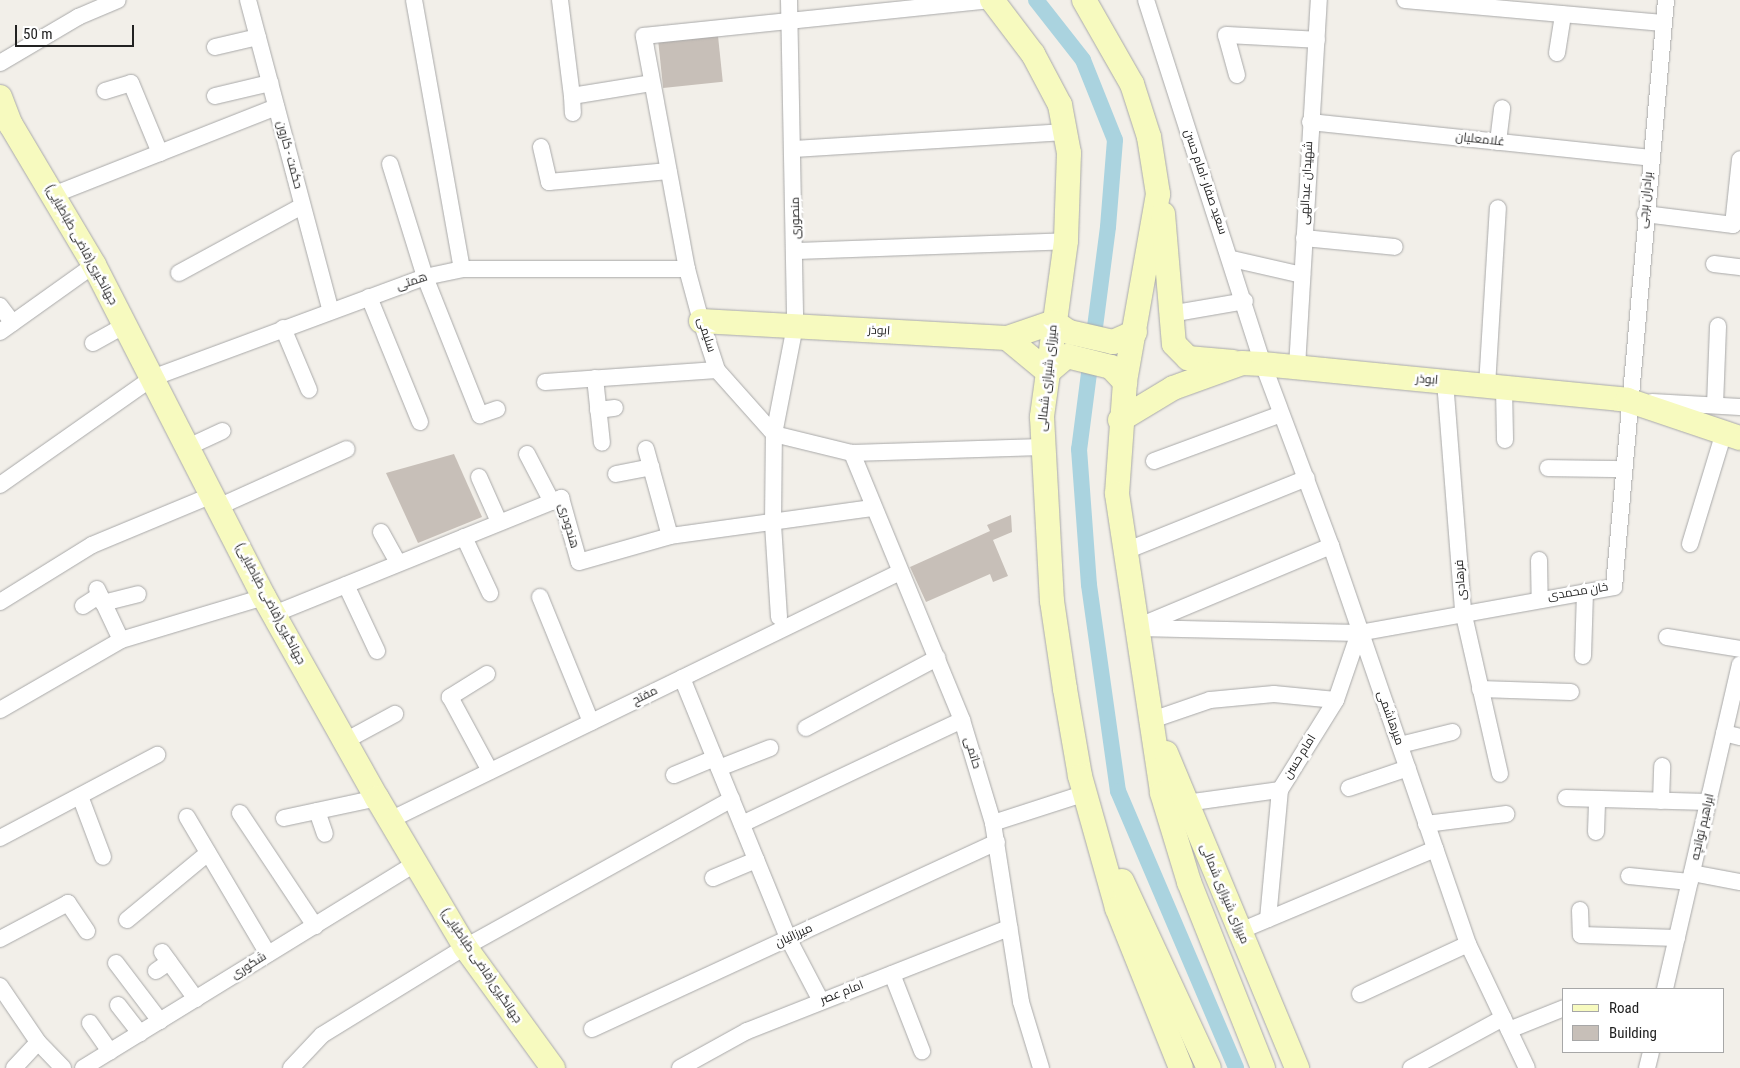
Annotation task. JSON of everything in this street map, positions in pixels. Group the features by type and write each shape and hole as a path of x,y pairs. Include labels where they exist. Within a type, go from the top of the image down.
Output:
{"street":[{"path":"0,63 78,17 118,0"},
{"name":"حکمت - کارون","path":"248,0 331,310"},
{"path":"414,0 462,269"},
{"path":"560,0 573,113"},
{"name":"منصوری","path":"774,434 795,326 797,251 789,0"},
{"path":"790,22 991,0"},
{"name":"میرزای شیرازی شمالی","path":"991,0 1033,54 1060,105 1065,132 1070,194 1062,327 1048,372 1042,447 1052,601 1086,793 1117,908 1181,1068"},
{"name":"میرزای شیرازی شمالی","path":"1084,0 1132,84 1149,137 1158,194 1135,332 1118,374 1120,420 1117,494 1122,552 1137,628 1162,793 1189,882 1263,1068"},
{"name":"سعید صفار -امام حسن","path":"1146,0 1245,301 1252,363"},
{"name":"شهیدان عبدالهی","path":"1297,367 1310,122 1319,0"},
{"path":"1405,0 1456,2 1663,23"},
{"name":"برادران برجی","path":"1627,400 1666,0"},
{"path":"1557,53 1563,14"},
{"name":"سلیمی","path":"774,434 717,370 687,269 644,36 790,22"},
{"path":"1237,75 1226,35 1316,40"},
{"path":"215,47 258,37"},
{"path":"105,91 131,83 160,152"},
{"path":"215,96 270,83"},
{"path":"572,96 652,83"},
{"name":"جهانگیری(قاضی طباطبایی)","path":"0,97 4,124 53,195 94,265 269,605 377,798 465,947 548,1066"},
{"path":"53,195 276,107"},
{"path":"1498,142 1502,108"},
{"name":"غلامعلیان","path":"1310,122 1651,158"},
{"path":"794,148 1065,132"},
{"path":"541,147 549,182 668,171"},
{"path":"1645,214 1733,225 1740,159"},
{"path":"390,164 425,277 480,415 497,409"},
{"path":"1158,194 1166,229 1170,314 1174,344 1180,353 1188,358 1252,363"},
{"path":"179,273 302,206"},
{"path":"1498,208 1495,386 1505,440"},
{"path":"1304,238 1396,247"},
{"path":"797,251 1066,240"},
{"path":"1232,259 1302,275"},
{"path":"1714,264 1740,267"},
{"path":"0,306 6,328 94,265"},
{"name":"همتی","path":"0,485 152,378 331,310 425,277 462,269 687,269"},
{"path":"369,297 420,422"},
{"path":"1170,314 1245,301"},
{"name":"ابوذر","path":"701,321 1007,338 1062,327"},
{"path":"93,343 125,325"},
{"path":"1714,405 1718,326"},
{"path":"1062,327 1113,342 1135,332"},
{"path":"283,328 309,390"},
{"path":"1007,338 1048,372 1067,356 1118,374"},
{"name":"ابوذر","path":"1120,420 1173,388 1252,363 1627,400 1732,435"},
{"name":"میرهاشمی","path":"1252,363 1281,414 1307,478 1468,944 1527,1068"},
{"path":"545,382 717,370"},
{"path":"594,378 602,442"},
{"name":"فرهادی","path":"1445,381 1463,611 1500,774"},
{"path":"1627,400 1740,407"},
{"name":"خان محمدی","path":"1137,628 1359,632 1463,611 1614,587 1627,400"},
{"path":"598,410 615,408"},
{"path":"1154,461 1281,414"},
{"path":"188,447 222,431"},
{"path":"779,617 773,523 774,434 852,453 1042,447"},
{"path":"1690,544 1732,435"},
{"path":"646,448 670,536"},
{"path":"0,602 92,545 215,501 347,449"},
{"name":"حاتمی","path":"852,453 873,508 962,720 993,823 1021,1002 1041,1068"},
{"path":"527,454 552,502"},
{"path":"616,474 651,466"},
{"path":"1548,468 1622,469"},
{"path":"479,477 499,522"},
{"path":"1122,552 1307,478"},
{"name":"هندودری","path":"1,708 121,640 346,585 562,498 578,562 670,536 873,508"},
{"path":"381,532 398,564"},
{"path":"464,537 490,593"},
{"path":"1137,628 1331,546"},
{"path":"1539,560 1540,599"},
{"name":"مفتح","path":"390,820 900,572"},
{"path":"346,585 378,651"},
{"path":"1583,656 1585,592"},
{"path":"84,606 100,596 138,594"},
{"path":"100,596 121,640"},
{"path":"540,597 591,722"},
{"name":"امام حسن","path":"1268,919 1280,790 1336,700 1359,632"},
{"path":"1667,637 1740,649"},
{"path":"806,728 937,658"},
{"name":"ابراهیم توانچه","path":"1665,988 1708,802 1732,735 1740,665"},
{"path":"487,674 450,697 490,771"},
{"path":"682,678 788,938 821,1001"},
{"path":"1480,689 1571,692"},
{"path":"1152,720 1210,700 1274,694 1336,700"},
{"path":"345,741 395,714"},
{"path":"742,824 962,720"},
{"name":"میرزای شیرازی شمالی","path":"1152,720 1298,1068"},
{"path":"1400,745 1452,732"},
{"path":"674,775 770,748"},
{"path":"0,838 157,754"},
{"path":"1661,801 1662,766"},
{"path":"1349,788 1408,768"},
{"path":"1186,803 1280,790"},
{"path":"993,823 1086,793"},
{"path":"80,796 104,856"},
{"path":"284,818 377,798"},
{"path":"1566,798 1708,802"},
{"path":"291,1068 322,1035 465,947 732,799"},
{"path":"1596,832 1597,799"},
{"path":"317,811 325,834"},
{"path":"240,813 315,926"},
{"path":"1426,824 1506,814"},
{"path":"186,817 268,954"},
{"name":"میرزای شیرازی شمالی","path":"1098,832 1209,1068"},
{"name":"میرزائیان","path":"592,1029 997,842"},
{"path":"1240,931 1434,849"},
{"path":"127,920 208,853"},
{"path":"713,878 756,860"},
{"name":"شکوری","path":"83,1068 416,864"},
{"path":"1629,876 1691,877 1740,882"},
{"path":"0,939 68,903 87,931"},
{"path":"1580,910 1581,935 1677,938"},
{"name":"امام عصر","path":"680,1068 747,1031 1009,928"},
{"path":"1360,994 1468,944"},
{"path":"162,962 196,999"},
{"path":"116,963 160,1021"},
{"path":"892,974 922,1051"},
{"path":"0,986 38,1042 63,1068"},
{"path":"118,1005 140,1033"},
{"path":"1411,1068 1506,1024 1562,1009"},
{"path":"90,1023 110,1052"},
{"path":"14,1068 38,1042"},
{"path":"1647,1068 1651,1053"}],"building":[{"path":"718,36 723,82 663,88 658,42"},
{"path":"454,454 482,517 418,543 386,473"},
{"path":"1011,515 1012,532 993,540 1008,576 993,582 990,574 926,602 910,567 990,531 987,525"}],"waterway":[{"path":"1036,0 1083,60 1115,140 1108,227 1079,449 1089,585 1118,791 1236,1068"}]}
